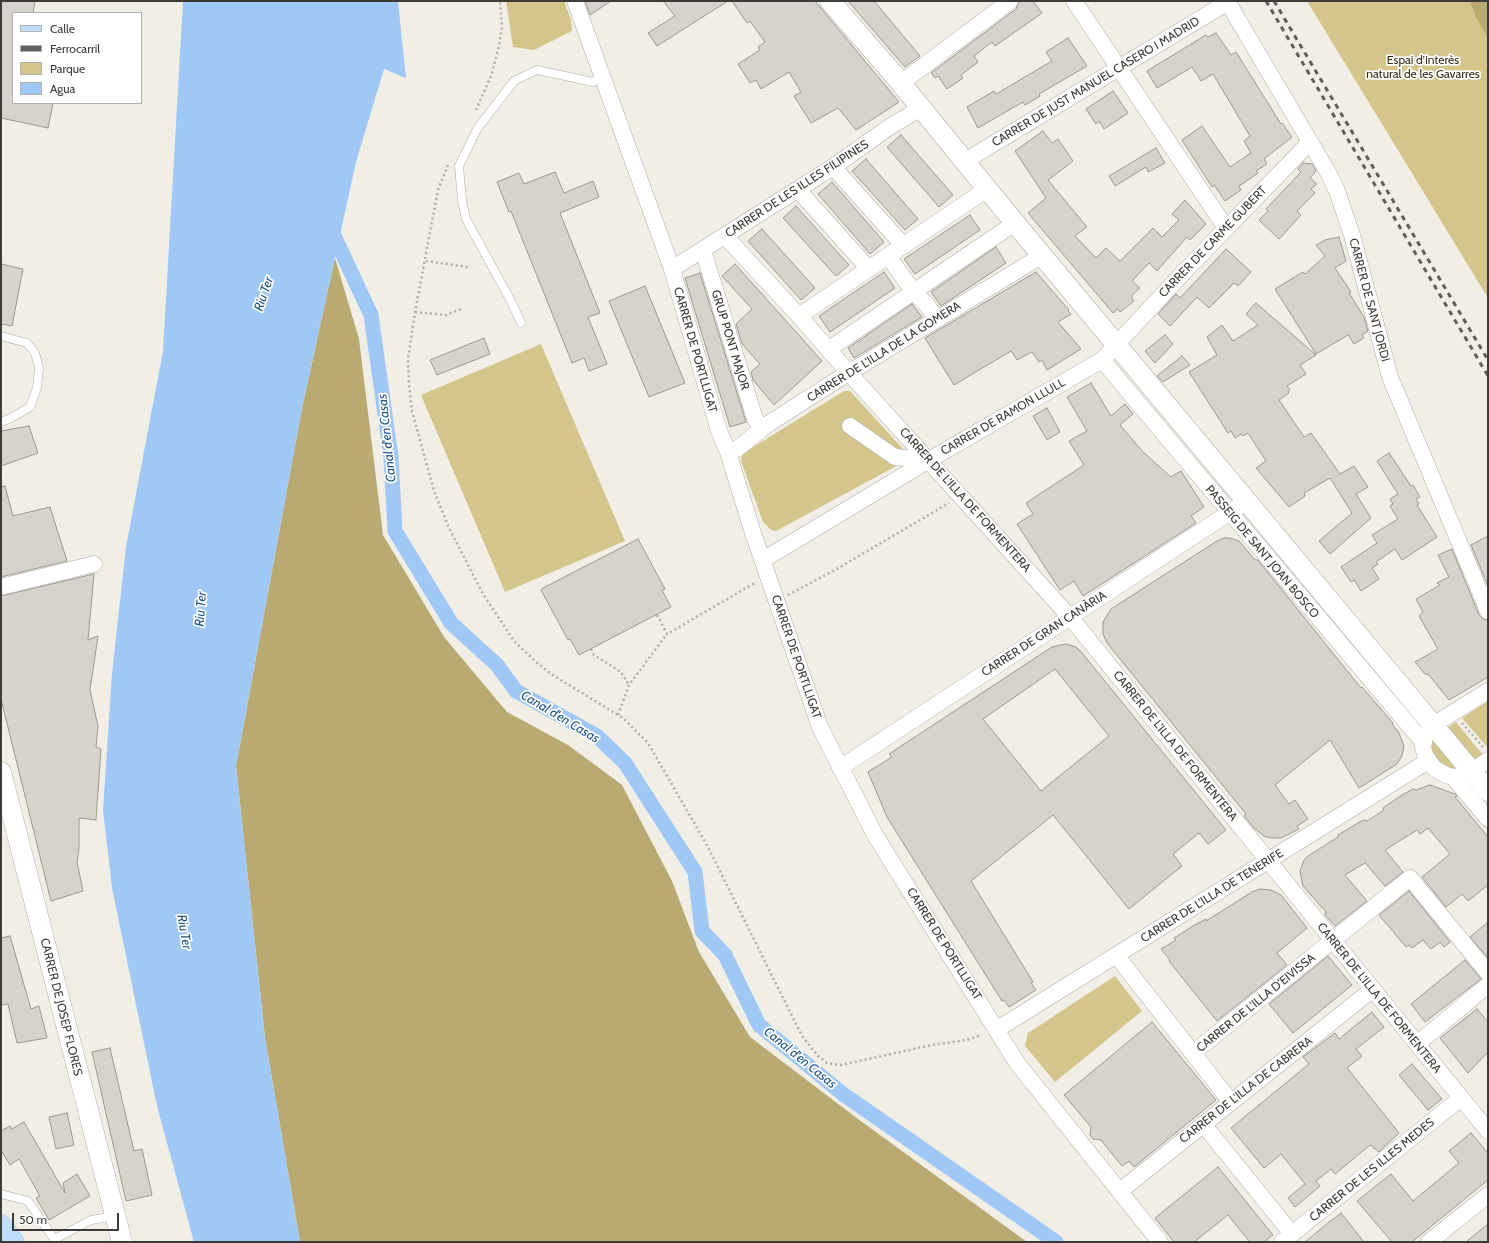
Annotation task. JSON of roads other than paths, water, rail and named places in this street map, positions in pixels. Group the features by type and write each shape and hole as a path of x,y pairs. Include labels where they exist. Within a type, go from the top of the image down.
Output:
{"main road":[{"path":"1,1226 13,1242"}],"street":[{"name":"CARRER DE PORTLLIGAT","path":"575,1 672,269 719,431 728,452 820,727 875,835 975,993 1017,1063 1160,1242"},
{"path":"830,1 921,108 1488,791"},
{"path":"900,83 1010,1"},
{"path":"1074,1 1226,228"},
{"name":"CARRER DE JUST MANUEL CASERO I MADRID","path":"965,162 1228,2"},
{"name":"CARRER DE SANT JORDI","path":"1228,2 1329,174 1352,234 1390,377 1488,611"},
{"name":"CARRER DE LES ILLES FILIPINES","path":"672,269 798,190 891,126 921,108"},
{"name":"CARRER DE CARME GUBERT","path":"1116,344 1310,142"},
{"path":"833,167 904,246"},
{"path":"800,316 987,189"},
{"path":"798,190 869,269"},
{"path":"828,349 1015,223"},
{"path":"725,236 800,316 849,373"},
{"name":"GRUP PONT MAJOR","path":"702,250 755,419 762,428"},
{"name":"CARRER DE L'ILLA DE LA GOMERA","path":"728,452 737,449 762,428 849,373 1043,255"},
{"path":"888,256 913,291 927,305 937,319"},
{"name":"CARRER DE RAMON LLULL","path":"763,560 929,460 1102,360 1116,344"},
{"name":"PASSEIG DE SANT JOAN BOSCO","path":"1102,360 1229,513 1424,743"},
{"name":"CARRER DE L'ILLA DE FORMENTERA","path":"849,373 1070,617 1488,1131"},
{"path":"850,426 895,457 929,460"},
{"name":"CARRER DE GRAN CANÀRIA","path":"840,768 1248,501"},
{"path":"1,587 94,564"},
{"path":"1488,691 1433,725 1425,737 1424,743 1425,755 1428,761 1440,772 1453,777 1488,819"},
{"path":"1453,777 1472,771 1488,760"},
{"name":"CARRER DE L'ILLA DE TENERIFE","path":"996,1030 1428,761"},
{"name":"CARRER DE JOSEP FLORES","path":"1,772 122,1242"},
{"name":"CARRER DE L'ILLA D'EIVISSA","path":"1193,1054 1410,878 1488,973"},
{"path":"1116,955 1231,1102"},
{"path":"1417,1044 1488,985"},
{"name":"CARRER DE L'ILLA DE CABRERA","path":"1120,1192 1203,1124 1373,990"},
{"name":"CARRER DE LES ILLES MEDES","path":"1287,1238 1461,1098"},
{"path":"1203,1124 1287,1238"},
{"path":"1429,1242 1488,1195"}],"lane":[{"path":"521,323 512,302 466,219 462,200 459,166 477,129 514,80 537,70 593,82 602,78"},
{"path":"1,336 28,343 35,354 39,368 37,388 30,407 1,422"},
{"path":"1,1194 28,1201 56,1240 91,1220 115,1216"}],"water":[{"name":"Riu Ter","path":"183,1 398,1 406,78 384,69 356,162 302,408 236,766 265,1038 300,1242 194,1242 157,1106 112,888 103,810 112,673 126,547 163,351"}],"waterway":[{"name":"Canal d'en Casas","path":"329,225 371,315 391,457 395,531 451,623 497,665 516,691 597,736 625,763 695,872 702,931 725,955 759,1025 843,1094 1056,1242"}],"railway":[{"path":"1266,1 1488,376"},
{"path":"1274,1 1488,360"}],"park label":[{"name":"Espai d'interès natural de les Gavarres","path":"1423,67"}]}
